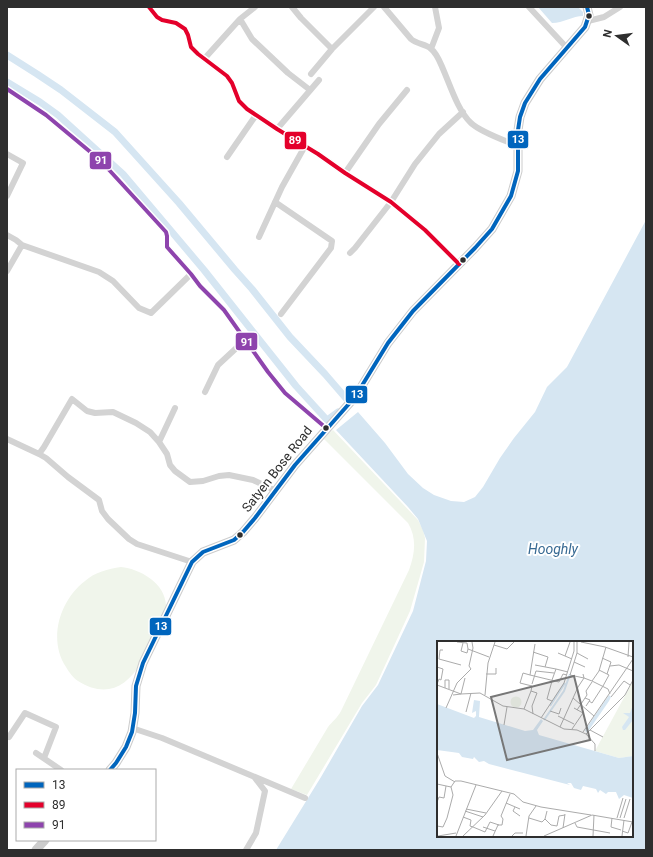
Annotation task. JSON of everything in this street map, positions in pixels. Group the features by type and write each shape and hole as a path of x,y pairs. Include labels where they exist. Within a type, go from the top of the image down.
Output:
{"main road":[{"path":"587,7 589,15 588,21"},
{"name":"Satyen Bose Road","path":"111,769 126,747 132,728 135,713 136,686 140,669 192,562 203,552 230,542 239,536 255,518 295,465 355,397 388,343 413,311 492,229 511,196 518,171 518,130 520,117 525,103 540,80 585,27 588,21"},
{"path":"36,850 44,841"}],"street":[{"path":"149,7 157,17 162,20 176,23 185,29 191,47 227,76 232,83 239,101 277,129 391,202 425,230 459,264"},
{"path":"205,58 240,19 255,7"},
{"path":"292,7 332,49"},
{"path":"311,74 332,49 374,7"},
{"path":"384,7 411,39 416,43 431,49 437,56 463,112 471,123 484,131 518,146"},
{"path":"431,49 439,28 436,7"},
{"path":"529,7 567,48"},
{"path":"588,21 604,18 620,7"},
{"path":"240,19 252,39 288,73 310,90"},
{"path":"277,129 319,80"},
{"path":"7,89 46,114 100,160 166,232 167,247 200,286 224,310 268,372 286,393 328,427"},
{"path":"345,173 379,124 407,90"},
{"path":"350,253 391,202 415,164 439,134 463,112"},
{"path":"227,157 256,115"},
{"path":"258,237 305,146"},
{"path":"7,154 23,163 7,196"},
{"path":"275,202 332,241 331,248 281,314"},
{"path":"7,235 22,245 99,272 112,281 139,308 151,313 191,274"},
{"path":"7,271 22,245"},
{"path":"205,392 218,365 245,340"},
{"path":"39,454 72,399 87,411 95,413 113,412 136,423 150,432 168,454 170,465 175,471 190,482 203,481 219,476 229,475 253,480 276,491"},
{"path":"159,442 175,408"},
{"path":"7,439 46,458 68,477 99,500 102,510 108,519 129,539 137,544 192,562"},
{"path":"9,737 25,712 56,728 44,758"},
{"path":"132,728 162,738 305,798"},
{"path":"36,753 60,769"},
{"path":"246,850 256,833 265,791 255,777"}],"shaded area":[{"path":"333,430 418,520 425,538 424,562 410,611 376,685 362,703 307,795 291,789 328,727 341,711 409,570 414,552 413,534 408,523 323,438"},
{"path":"121,567 136,571 150,578 165,597 166,608 145,656 135,672 129,679 114,688 97,689 76,680 66,667 58,645 57,633 59,621 69,599 76,589 85,581 102,571"}],"water":[{"path":"538,7 578,7 583,12 583,16 552,23"},
{"name":"Hooghly","path":"646,220 646,850 276,850 321,777 362,706 378,685 413,611 426,561 427,541 418,519 336,430 358,412 385,443 408,474 423,488 434,495 451,501 464,502 475,497 483,487 500,458 535,412 547,387 567,367"}],"waterway":[{"path":"7,55 61,90 115,132 179,203 252,289 290,337 350,403 346,406"},
{"path":"7,82 58,115 123,174 204,270 296,386 327,420 338,412"}],"transit line":[{"name":"89","path":"149,7 157,17 162,20 176,23 185,29 191,47 227,76 232,83 239,101 247,109 391,202 425,230 459,264"},
{"name":"13","path":"111,769 126,747 132,732 135,713 136,686 143,663 192,562 203,552 234,540 243,532 295,465 355,397 388,343 413,311 492,229 511,196 518,171 518,130 520,117 525,103 540,79 585,27 589,15 587,7"},
{"name":"91","path":"7,89 46,115 100,160 166,232 167,247 200,286 224,310 268,372 285,393 326,428"}]}
